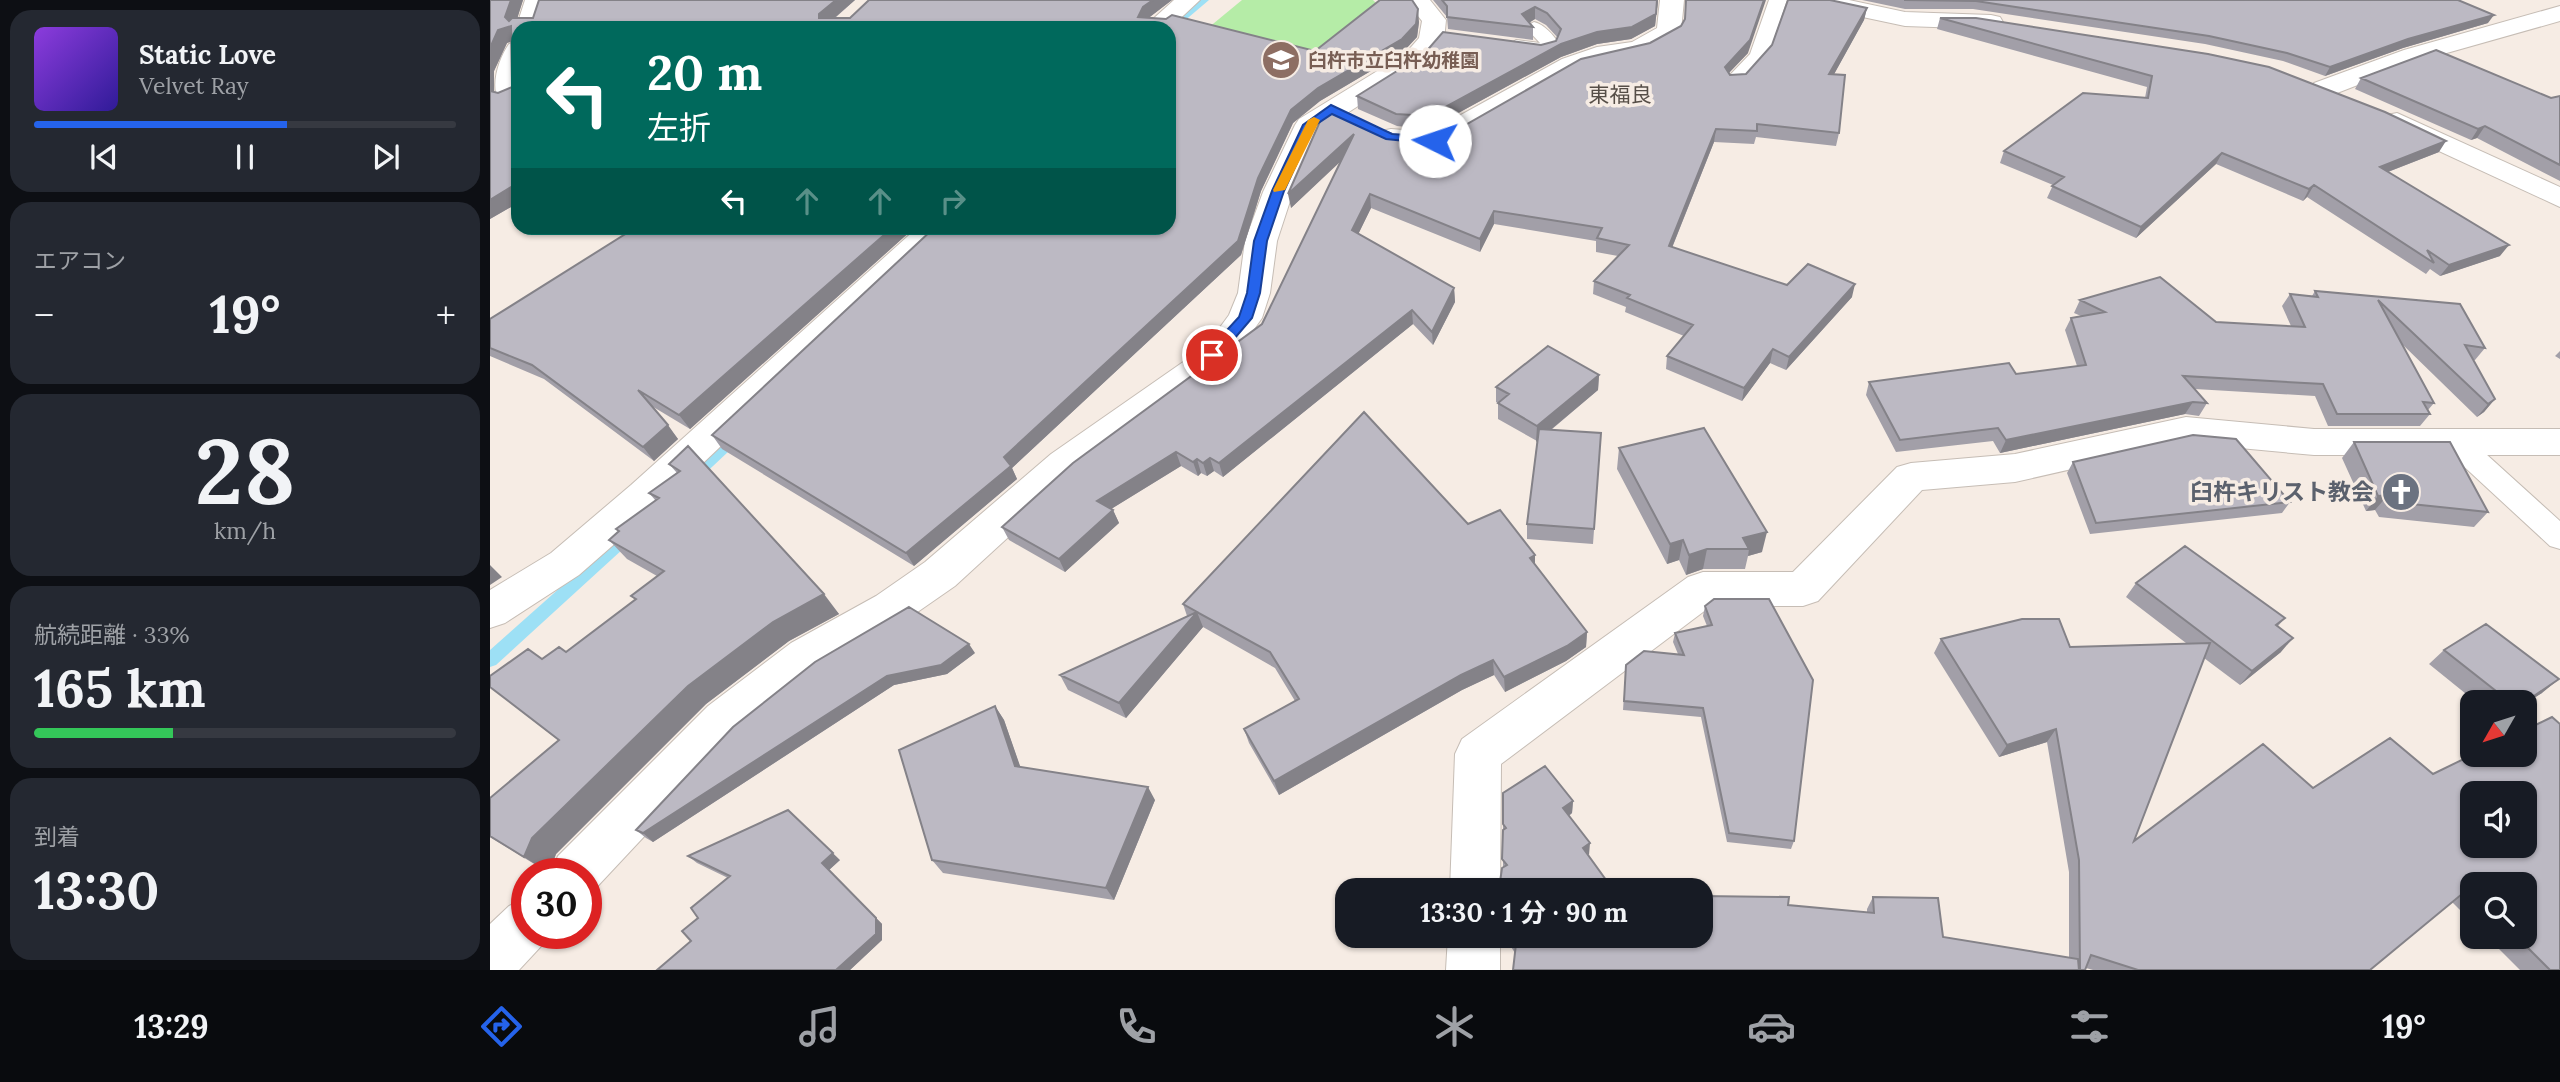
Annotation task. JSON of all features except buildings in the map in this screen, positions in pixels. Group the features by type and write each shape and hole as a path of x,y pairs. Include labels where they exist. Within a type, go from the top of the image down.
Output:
{"street":[{"path":"530,21 537,0"},
{"path":"1163,21 1188,0"},
{"path":"591,858 724,720 806,656 891,608 940,574 1064,464 1198,368 1230,338 1245,318 1254,293 1261,241 1278,191 1309,125 1350,118 1437,37 1434,20 1417,0"},
{"path":"1350,118 1390,137 1435,141 1571,64 1590,57 1639,48 1660,39 1669,31 1672,0"},
{"path":"1814,0 1905,19 1973,19 2011,24"},
{"path":"2353,101 2313,85 2560,13"},
{"path":"505,96 511,68"},
{"path":"2378,112 2560,198"},
{"path":"490,611 565,564 635,504 927,235"},
{"path":"1475,878 1478,754 1703,589 1803,589 1911,477 2015,468 2186,430 2314,442 2560,442"},
{"path":"490,962 511,940"},
{"path":"1473,970 1474,948"}],"lane":[{"path":"1735,82 1759,56 1777,0"},
{"path":"1492,42 1541,49 1549,47 1550,43 1534,27"},
{"path":"2455,442 2560,538"}],"green space":[{"path":"1242,0 1373,0 1400,27 1318,62 1202,33"}],"waterway":[{"path":"1176,25 1205,0"},
{"path":"691,478 724,448"},
{"path":"490,660 630,534"}],"slow traffic":[{"path":"1279,190 1309,125 1314,120"}],"place":[{"name":"臼杵市立臼杵幼稚園","path":"1281,60"},
{"name":"臼杵キリスト教会","path":"2401,492"}],"district":[{"name":"東福良","path":"1620,95"}],"route":[{"path":"1212,355 1230,338 1245,318 1254,293 1261,241 1278,191 1309,125 1331,109 1390,137 1435,141"}]}
